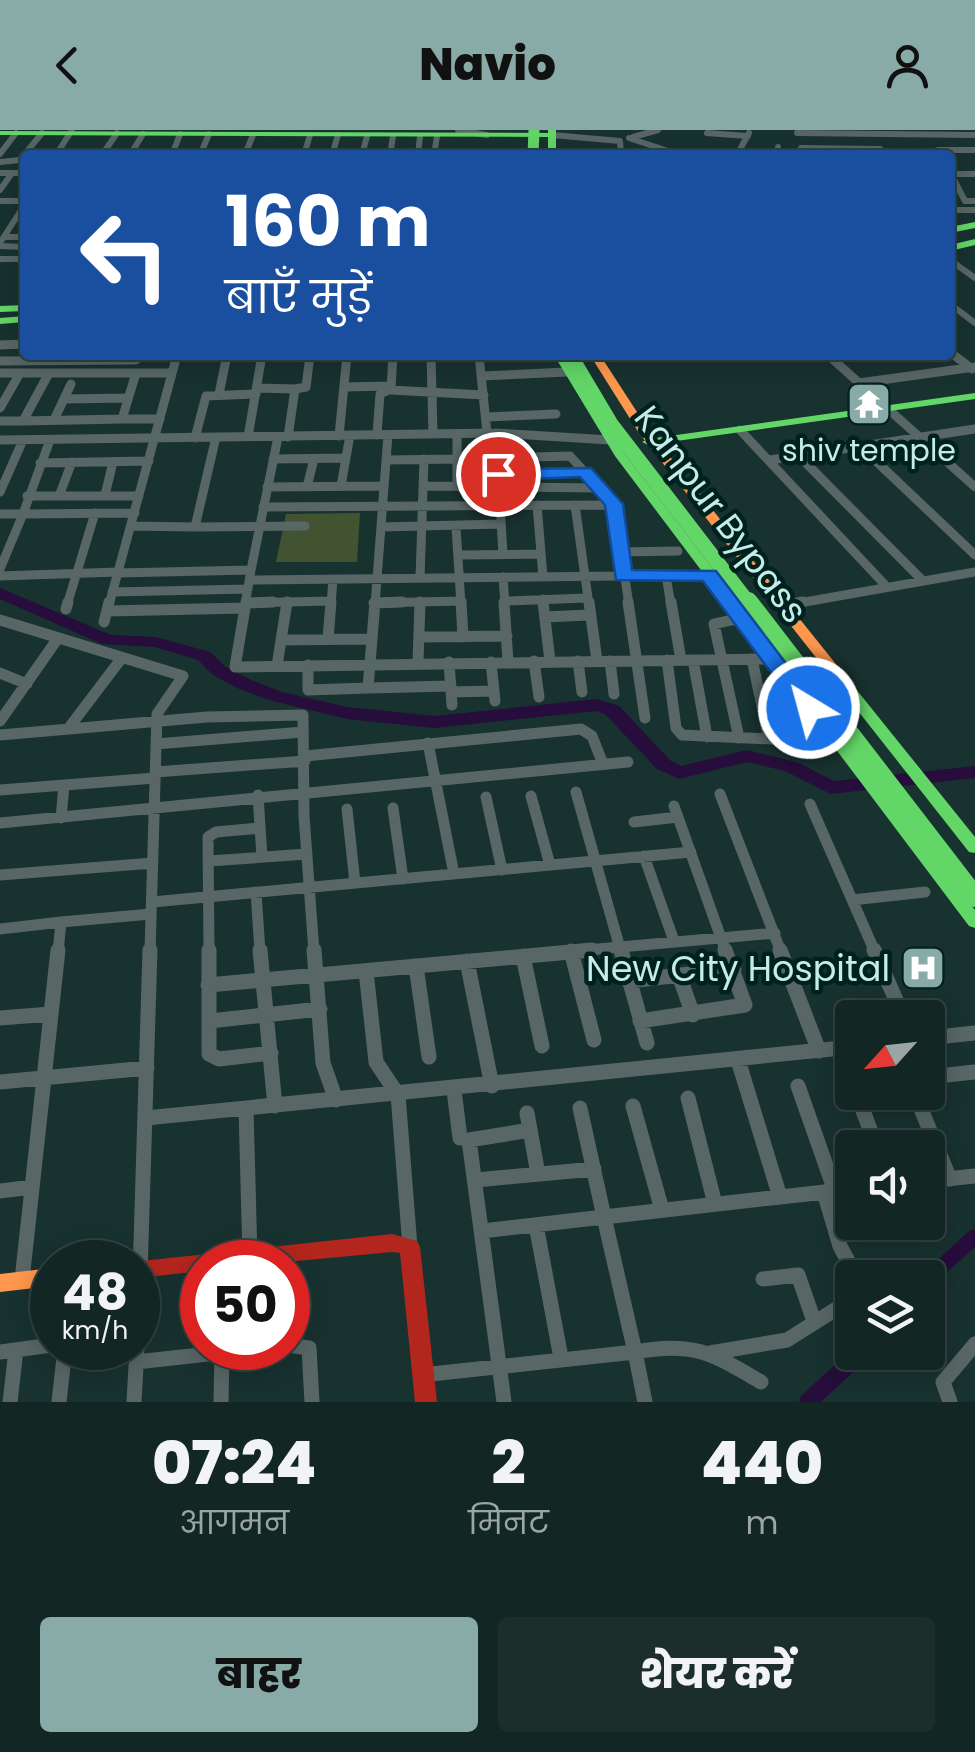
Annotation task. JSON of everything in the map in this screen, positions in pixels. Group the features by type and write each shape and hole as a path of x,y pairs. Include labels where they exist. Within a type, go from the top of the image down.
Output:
{"main road":[{"path":"8,133 193,134 277,147 335,145 366,150 487,135 537,139"},
{"path":"570,360 610,440 742,618 762,659 867,783 975,922"},
{"name":"Kanpur Bypass","path":"570,360 975,875"},
{"name":"Kanpur Bypass","path":"570,360 611,424 975,897"},
{"path":"598,360 616,395 652,443 975,848"},
{"path":"610,440 652,443 975,396"},
{"path":"310,1252 392,1243 410,1248 426,1402"},
{"path":"0,1282 30,1279"}],"street":[{"path":"458,130 487,135"},
{"path":"620,141 630,134 658,130"},
{"path":"706,131 749,133"},
{"path":"0,154 8,133"},
{"path":"28,150 42,133"},
{"path":"537,139 596,133 620,141"},
{"path":"105,150 116,134"},
{"path":"145,150 193,134"},
{"path":"630,134 669,150"},
{"path":"799,141 930,135 975,138"},
{"path":"799,141 877,140"},
{"path":"620,141 621,150"},
{"path":"0,173 20,173"},
{"path":"0,190 12,173"},
{"path":"965,201 956,184 975,183"},
{"path":"955,201 975,201"},
{"path":"4,235 20,213"},
{"path":"955,308 975,324"},
{"path":"0,361 28,360"},
{"path":"176,360 105,616 331,601"},
{"path":"219,394 226,360"},
{"path":"248,437 261,360"},
{"path":"195,438 206,396 306,387 309,360"},
{"path":"340,486 346,458 347,360"},
{"path":"391,388 393,360"},
{"path":"431,360 433,434"},
{"path":"480,360 486,417 498,458 503,555"},
{"path":"482,376 564,360"},
{"path":"833,360 975,488"},
{"path":"859,384 973,369"},
{"path":"0,373 172,373"},
{"path":"0,408 20,373"},
{"path":"23,421 49,373"},
{"path":"122,419 136,373"},
{"path":"54,420 71,384"},
{"path":"344,387 484,395"},
{"path":"368,688 386,460 380,394 391,388"},
{"path":"295,389 262,507 235,667 762,659 769,739"},
{"path":"64,399 128,398"},
{"path":"486,417 556,414"},
{"path":"0,421 160,419"},
{"path":"770,460 975,429"},
{"path":"740,430 887,587"},
{"path":"0,440 492,433 610,440"},
{"path":"457,434 457,486"},
{"path":"194,528 216,438"},
{"path":"0,492 23,440"},
{"path":"50,440 0,572 200,571 249,580"},
{"path":"860,446 975,555"},
{"path":"498,458 570,456 614,504 646,718"},
{"path":"799,456 923,581"},
{"path":"273,459 346,458"},
{"path":"307,487 314,459"},
{"path":"420,578 424,459"},
{"path":"386,460 457,459"},
{"path":"40,462 149,462"},
{"path":"59,496 72,462"},
{"path":"106,496 113,462"},
{"path":"498,474 584,472"},
{"path":"267,487 384,486"},
{"path":"423,486 599,488"},
{"path":"27,496 140,496"},
{"path":"262,507 614,504"},
{"path":"537,505 543,577"},
{"path":"575,505 596,661"},
{"path":"66,609 95,513"},
{"path":"0,514 134,513"},
{"path":"381,527 501,524"},
{"path":"131,526 305,526"},
{"path":"456,527 463,636"},
{"path":"620,552 678,551"},
{"path":"460,555 541,554"},
{"path":"192,609 200,571"},
{"path":"782,606 975,572"},
{"path":"112,592 197,590 249,580 709,575"},
{"path":"666,576 707,737"},
{"path":"504,577 508,662"},
{"path":"328,640 333,579"},
{"path":"505,600 586,598"},
{"path":"374,602 462,600"},
{"path":"544,600 550,661"},
{"path":"277,666 287,602"},
{"path":"418,662 420,602"},
{"path":"545,617 589,616"},
{"path":"739,738 715,621 742,618"},
{"path":"0,620 56,641 183,676 156,721 141,1240"},
{"path":"419,637 506,636"},
{"path":"281,640 370,639"},
{"path":"0,721 56,641"},
{"path":"68,729 121,659"},
{"path":"610,660 614,694"},
{"path":"667,660 676,728 688,736 794,740"},
{"path":"534,661 539,697"},
{"path":"578,661 582,692"},
{"path":"449,662 452,705"},
{"path":"308,665 308,690 451,689 494,696 492,662"},
{"path":"0,674 27,684"},
{"path":"0,735 156,721 303,715 307,854 323,1063 336,1100"},
{"path":"0,790 581,729 592,736 603,764"},
{"path":"156,744 303,732"},
{"path":"428,744 454,874"},
{"path":"0,822 628,762"},
{"path":"61,818 64,785"},
{"path":"576,792 646,1043"},
{"path":"720,794 819,1051"},
{"path":"258,795 262,857"},
{"path":"531,796 550,866"},
{"path":"486,797 502,870"},
{"path":"810,804 896,1000"},
{"path":"393,808 404,879"},
{"path":"347,809 355,884"},
{"path":"634,822 676,812 745,1005 640,1021"},
{"path":"260,828 208,834 209,1054 214,1060 271,1052"},
{"path":"0,929 209,897 690,852"},
{"path":"208,861 307,854"},
{"path":"644,856 674,941"},
{"path":"0,875 153,863"},
{"path":"256,892 260,980 268,1015 275,1106"},
{"path":"852,900 925,892"},
{"path":"22,1280 61,922"},
{"path":"208,986 775,933"},
{"path":"570,951 594,1040"},
{"path":"523,956 542,1046"},
{"path":"467,961 492,1086"},
{"path":"416,966 429,1057"},
{"path":"366,970 376,1062 398,1095 410,1248"},
{"path":"628,981 734,970"},
{"path":"680,976 692,1015"},
{"path":"209,1022 320,1010"},
{"path":"0,1018 51,1014"},
{"path":"945,1036 975,1033"},
{"path":"146,1118 835,1049"},
{"path":"738,1060 780,1197"},
{"path":"0,1082 147,1068"},
{"path":"945,1075 975,1072"},
{"path":"798,1086 846,1260"},
{"path":"454,1090 460,1138"},
{"path":"688,1098 715,1204"},
{"path":"633,1106 662,1210"},
{"path":"580,1108 645,1402"},
{"path":"246,1109 250,1240"},
{"path":"921,1110 950,1179"},
{"path":"504,1402 470,1138 528,1121 538,1174"},
{"path":"476,1180 594,1169"},
{"path":"945,1179 975,1176"},
{"path":"0,1191 32,1187"},
{"path":"482,1230 835,1191"},
{"path":"536,1225 561,1358"},
{"path":"763,1279 798,1275 814,1321"},
{"path":"710,1353 787,1340 835,1309"},
{"path":"422,1375 635,1352 676,1342 710,1353 761,1382"},
{"path":"950,1402 942,1389 943,1382 975,1344"},
{"path":"8,1351 10,1402"},
{"path":"310,1366 312,1402"},
{"path":"59,1402 63,1370"},
{"path":"134,1402 136,1370"},
{"path":"221,1402 222,1370"}],"green space":[{"path":"360,513 357,562 276,562 286,514"}],"waterway":[{"path":"0,593 108,640 156,642 204,656 219,671 244,684 275,696 347,713 435,722 597,705 612,710 664,765 679,773 747,756 792,767 831,788 975,772"},
{"path":"945,1263 975,1236"},
{"path":"808,1402 843,1370"}],"traffic: fast":[{"path":"533,150 534,130"},
{"path":"552,130 552,150"},
{"path":"0,133 552,135"},
{"path":"955,229 975,225"},
{"path":"955,247 975,242"},
{"path":"0,309 20,308"},
{"path":"0,321 20,319"},
{"path":"562,360 619,454 975,922"},
{"path":"573,360 611,424 975,897"},
{"path":"648,442 975,396"},
{"path":"834,671 975,848"}],"traffic: slow":[{"path":"598,360 643,431 834,671"},
{"path":"0,1283 30,1280"}],"traffic: jam":[{"path":"160,1267 392,1243 410,1247 426,1402"}],"place":[{"name":"shiv temple","path":"869,404"},
{"name":"New City Hospital","path":"923,968"}],"route":[{"path":"498,474 584,472 614,504 623,576 709,575 809,708"}]}
